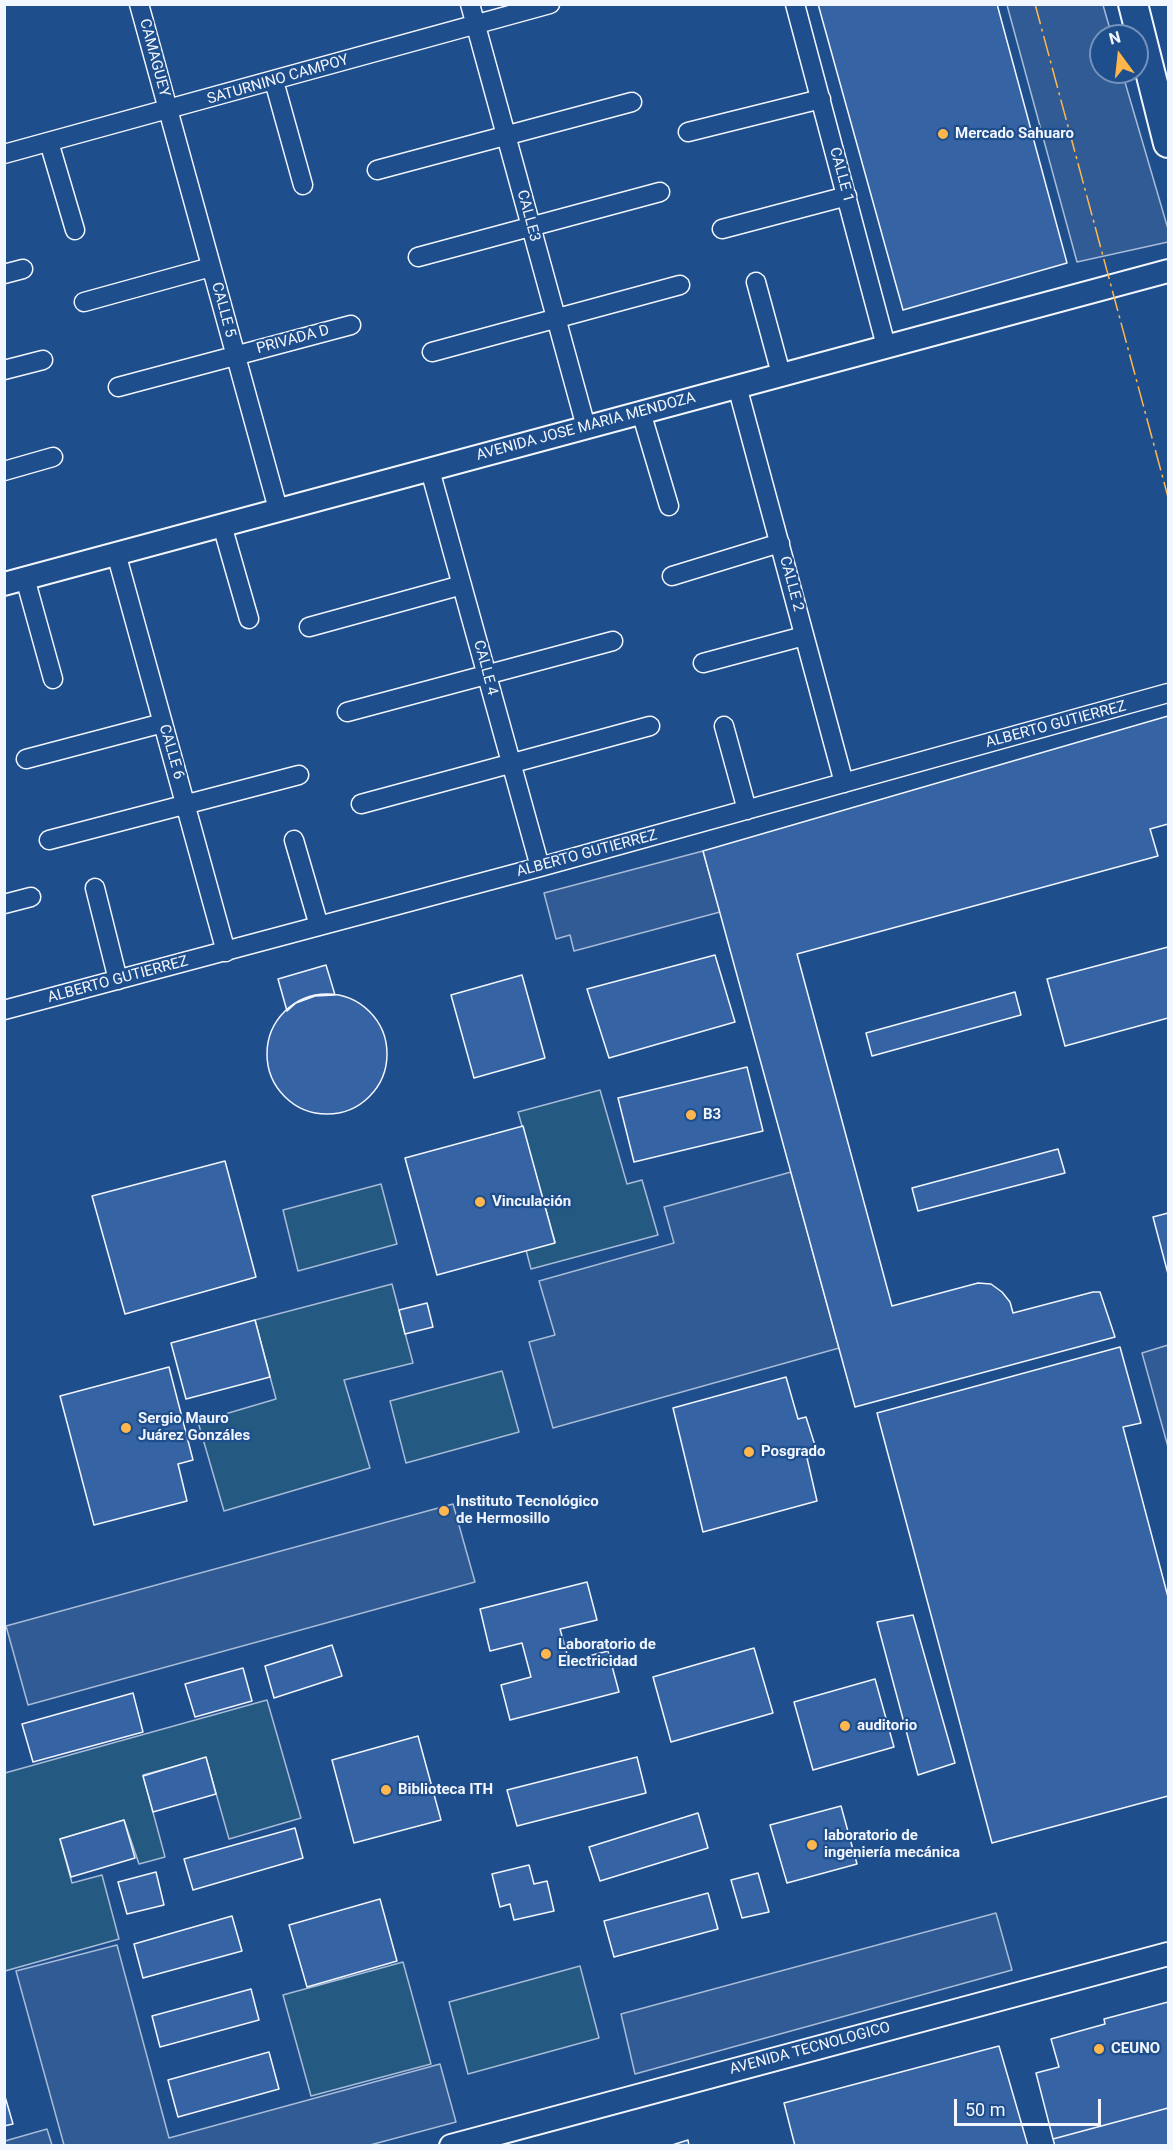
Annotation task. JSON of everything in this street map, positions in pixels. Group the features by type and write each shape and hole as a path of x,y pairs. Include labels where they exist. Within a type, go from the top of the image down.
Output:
{"main road":[{"path":"1133,4 1168,143"}],"street":[{"name":"CAMAGUEY","path":"139,4 168,111"},
{"name":"CALLE3","path":"470,4 586,427"},
{"name":"SATURNINO CAMPOY","path":"4,154 168,111 550,4"},
{"name":"CALLE 1","path":"795,4 886,346"},
{"path":"274,81 303,185"},
{"path":"688,132 821,99"},
{"path":"377,171 632,102"},
{"name":"CALLE 5","path":"168,111 278,509"},
{"path":"49,142 75,230"},
{"path":"418,257 660,192"},
{"path":"722,229 847,196"},
{"path":"84,302 211,267"},
{"path":"4,274 23,269"},
{"name":"AVENIDA JOSE MARIA MENDOZA","path":"15,581 1168,271"},
{"path":"756,282 781,374"},
{"path":"432,352 680,285"},
{"name":"PRIVADA D","path":"117,387 351,325"},
{"path":"4,370 43,360"},
{"name":"CALLE 2","path":"737,386 844,783"},
{"path":"641,412 669,506"},
{"path":"4,471 53,457"},
{"name":"CALLE 4","path":"430,470 540,867"},
{"path":"222,525 249,620"},
{"path":"672,576 780,543"},
{"name":"CALLE 6","path":"116,553 226,952"},
{"path":"15,581 53,679"},
{"path":"309,627 462,585"},
{"path":"703,663 804,636"},
{"path":"347,712 613,641"},
{"name":"ALBERTO GUTIERREZ","path":"4,1010 540,867 1168,693"},
{"path":"26,759 163,723"},
{"path":"361,804 650,726"},
{"path":"724,726 747,810"},
{"path":"49,840 299,775"},
{"path":"294,840 319,926"},
{"path":"95,888 118,980"},
{"path":"4,904 31,897"},
{"name":"AVENIDA TECNOLOGICO","path":"451,2145 1168,1954"}],"shaded area":[{"path":"1007,5 1103,5 1109,24 1089,24 1089,84 1126,84 1168,229 1168,242 1077,262"},
{"path":"703,851 720,912 574,951 570,935 556,939 544,893"},
{"path":"600,1090 627,1184 642,1180 658,1235 531,1269 526,1250 555,1242 518,1112"},
{"path":"791,1172 839,1348 553,1428 529,1342 555,1335 539,1281 674,1243 664,1207"},
{"path":"381,1184 397,1244 298,1271 283,1210"},
{"path":"392,1284 413,1363 344,1380 370,1468 224,1511 198,1422 276,1399 255,1320"},
{"path":"1168,1345 1168,1447 1142,1353"},
{"path":"502,1371 519,1432 406,1463 390,1401"},
{"path":"453,1504 475,1582 28,1705 6,1626"},
{"path":"267,1700 301,1818 229,1839 206,1758 143,1775 165,1857 139,1864 124,1820 60,1839 72,1883 102,1875 119,1939 5,1971 5,1773"},
{"path":"996,1913 1012,1970 635,2074 621,2014"},
{"path":"117,1945 169,2138 440,2064 456,2122 370,2145 64,2145 16,1971"},
{"path":"403,1962 431,2064 311,2096 283,1995"},
{"path":"580,1966 599,2038 468,2074 449,2002"},
{"path":"47,2129 52,2145 5,2145 5,2141"}],"building":[{"name":"Mercado Sahuaro","path":"818,4 997,4 1067,263 903,310"},
{"path":"1168,716 1168,824 1150,829 1158,856 797,954 892,1306 978,1283 991,1284 1002,1292 1010,1302 1013,1313 1100,1292 1115,1337 855,1407 703,851"},
{"path":"1168,947 1168,1018 1065,1046 1047,979"},
{"path":"715,955 735,1022 609,1058 587,989"},
{"path":"326,965 335,995 315,996 296,1003 287,1011 278,979"},
{"path":"522,975 545,1058 474,1078 451,995"},
{"path":"1015,992 1021,1015 872,1056 866,1033"},
{"path":"327,994 350,999 369,1012 382,1031 387,1054 382,1077 369,1096 350,1109 327,1114 304,1109 285,1096 272,1077 267,1054 272,1031 285,1012 304,999"},
{"name":"B3","path":"747,1067 763,1131 634,1162 618,1098"},
{"name":"Vinculación","path":"523,1126 555,1243 437,1275 405,1158"},
{"path":"1058,1149 1065,1173 918,1211 912,1188"},
{"path":"225,1161 256,1277 125,1314 92,1196"},
{"path":"1168,1213 1168,1274 1153,1217"},
{"path":"427,1303 433,1327 405,1334 399,1310"},
{"path":"255,1320 270,1377 186,1399 171,1343"},
{"path":"1120,1347 1141,1423 1123,1427 1168,1597 1168,1796 992,1843 877,1413"},
{"name":"Sergio Mauro Juárez Gonzáles","path":"169,1367 193,1460 178,1464 187,1501 94,1525 60,1396"},
{"name":"Posgrado","path":"786,1377 798,1419 806,1417 818,1455 807,1458 817,1501 703,1532 673,1408"},
{"name":"Laboratorio de Electricidad","path":"587,1582 597,1620 560,1629 569,1661 608,1651 619,1692 510,1720 501,1685 531,1677 522,1643 490,1651 480,1609"},
{"path":"913,1615 955,1763 918,1775 877,1622"},
{"path":"332,1645 342,1676 274,1698 265,1666"},
{"path":"754,1648 773,1713 671,1742 653,1677"},
{"path":"243,1668 252,1701 195,1717 185,1684"},
{"path":"875,1679 894,1747 813,1770 794,1702"},
{"path":"133,1693 143,1732 33,1762 22,1724"},
{"name":"Biblioteca ITH","path":"418,1736 441,1820 354,1843 332,1760"},
{"path":"206,1757 216,1794 153,1812 143,1776"},
{"path":"637,1757 646,1793 517,1826 507,1790"},
{"path":"841,1806 857,1864 787,1883 770,1825"},
{"path":"698,1813 708,1848 600,1881 589,1847"},
{"path":"124,1820 135,1858 71,1877 60,1839"},
{"path":"295,1828 303,1858 193,1890 184,1859"},
{"path":"529,1865 534,1884 547,1881 554,1911 514,1920 510,1904 500,1907 492,1874"},
{"path":"156,1872 164,1905 127,1914 118,1882"},
{"path":"758,1873 769,1912 742,1918 731,1880"},
{"path":"708,1893 718,1929 614,1957 604,1921"},
{"path":"380,1899 397,1961 307,1987 289,1925"},
{"path":"232,1916 242,1951 143,1978 134,1944"},
{"path":"251,1989 259,2020 160,2047 152,2016"},
{"name":"CEUNO","path":"1168,2002 1168,2108 1053,2139 1036,2073 1059,2067 1051,2039 1105,2024 1104,2019"},
{"path":"999,2046 1028,2146 795,2146 784,2103"},
{"path":"269,2052 279,2089 178,2117 168,2080"},
{"path":"4,2093 13,2124 4,2126"},
{"path":"1168,2108 1168,2146 1055,2146 1053,2139"},
{"path":"688,2140 689,2146 669,2146"}],"power":[{"path":"1035,4 1168,497"}],"place":[{"name":"Mercado Sahuaro","path":"943,134"},
{"name":"B3","path":"691,1115"},
{"name":"Vinculación","path":"480,1202"},
{"name":"Sergio Mauro Juárez Gonzáles","path":"126,1428"},
{"name":"Posgrado","path":"749,1452"},
{"name":"Instituto Tecnológico de Hermosillo","path":"444,1511"},
{"name":"Laboratorio de Electricidad","path":"546,1654"},
{"name":"auditorio","path":"845,1726"},
{"name":"Biblioteca ITH","path":"386,1790"},
{"name":"laboratorio de ingeniería mecánica","path":"812,1845"},
{"name":"CEUNO","path":"1099,2049"}]}
